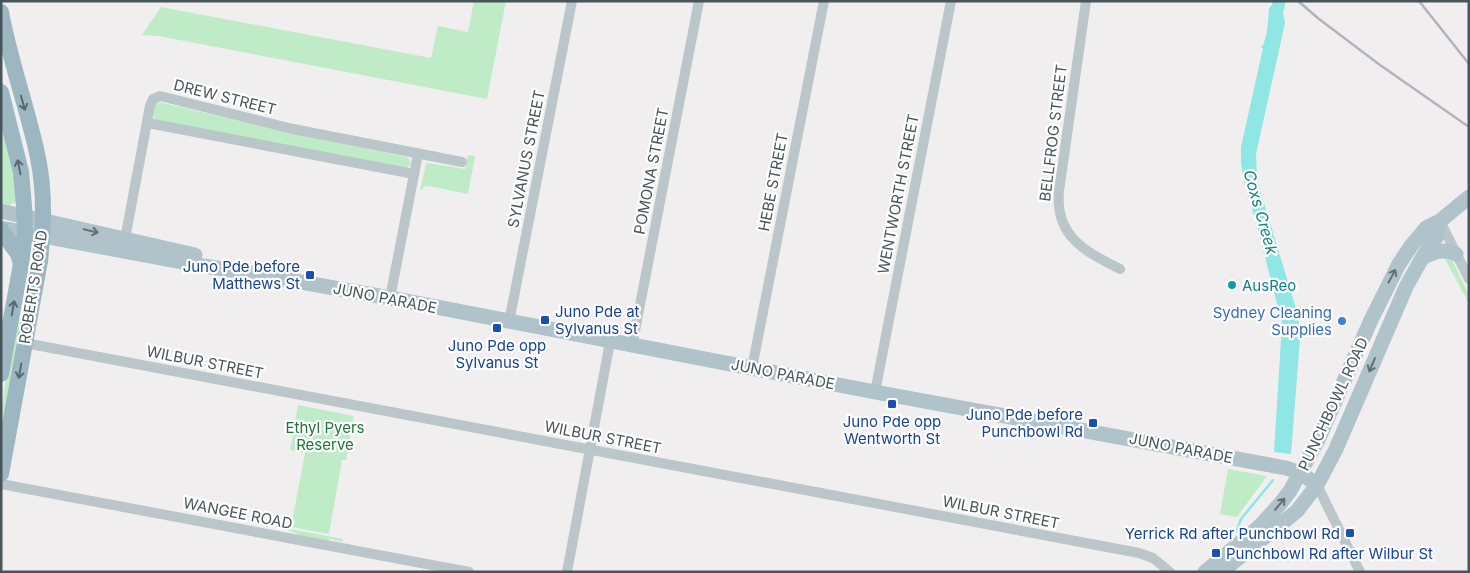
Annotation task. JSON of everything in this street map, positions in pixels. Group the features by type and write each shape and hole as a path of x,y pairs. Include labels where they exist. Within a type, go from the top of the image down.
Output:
{"highway":[{"name":"ROBERTS ROAD","path":"1,12 7,44 38,158 43,192 43,228 40,261 1,474"},
{"name":"ROBERTS ROAD","path":"1,92 20,167 25,216 21,264 3,352 1,374"},
{"path":"1,229 18,254 21,264"}],"main road":[{"name":"PUNCHBOWL ROAD","path":"1204,572 1239,544 1271,514 1289,492 1318,440 1394,272 1405,254 1426,228 1440,222 1469,197"},
{"name":"JUNO PARADE","path":"1,211 25,216 43,228 203,266 390,298 610,342 1272,465 1301,473 1317,485"},
{"name":"PUNCHBOWL ROAD","path":"1221,572 1297,511 1317,485 1336,449 1406,288 1422,258 1437,236 1440,222"},
{"name":"JUNO PARADE","path":"1,229 25,233 43,228 125,239 204,257 245,272"},
{"path":"1422,258 1440,250 1456,254"}],"street":[{"name":"SYLVANUS STREET","path":"509,322 572,1"},
{"name":"POMONA STREET","path":"632,346 699,1"},
{"name":"HEBE STREET","path":"752,368 824,1"},
{"name":"WENTWORTH STREET","path":"875,392 951,1"},
{"name":"BELLFROG STREET","path":"1086,1 1060,184 1059,213 1068,232 1079,245 1096,258 1120,269"},
{"name":"DREW STREET","path":"125,239 151,102 160,96 293,129 462,162"},
{"path":"148,123 414,174"},
{"path":"390,298 418,154"},
{"path":"1440,222 1469,279"},
{"path":"567,572 610,342"},
{"name":"WILBUR STREET","path":"25,343 1139,553 1153,558 1169,571"},
{"name":"WANGEE ROAD","path":"1,484 469,572"},
{"path":"1317,485 1360,572"}],"green space":[{"path":"474,1 506,1 487,99 159,36 142,35 161,7 431,58 438,26 468,32"},
{"path":"159,102 295,134 407,157 411,164 407,168 155,120 154,110"},
{"path":"1,120 14,172 16,202 9,205 1,203"},
{"path":"468,155 475,156 468,194 429,186 424,187 420,191 426,164 465,169"},
{"path":"1443,255 1451,258 1469,295 1469,304"},
{"path":"21,317 23,317 1,435 6,375"},
{"name":"Ethyl Pyers Reserve","path":"298,405 354,416 346,460 342,460 329,534 291,527 305,453 290,450"},
{"path":"1228,469 1267,476 1237,517 1220,514"},
{"path":"285,528 343,539 342,542 330,539 327,541 299,536"}],"water":[{"path":"1273,1 1286,1 1283,13 1285,23 1256,154 1257,180 1298,315 1300,339 1291,454 1274,452 1282,324 1244,182 1241,163 1241,147 1263,48 1261,48 1266,34 1269,8"}],"waterway":[{"name":"Coxs Creek","path":"1236,532 1241,519 1273,480"}],"railway":[{"path":"1298,1 1380,65 1469,127"},
{"path":"1419,1 1469,64"}],"place":[{"name":"Juno Pde before Matthews St","path":"310,275"},
{"name":"AusReo","path":"1232,285"},
{"name":"Juno Pde at Sylvanus St","path":"545,320"},
{"name":"Sydney Cleaning Supplies","path":"1342,321"},
{"name":"Juno Pde opp Sylvanus St","path":"497,328"},
{"name":"Juno Pde opp Wentworth St","path":"892,404"},
{"name":"Juno Pde before Punchbowl Rd","path":"1093,423"},
{"name":"Yerrick Rd after Punchbowl Rd","path":"1350,533"},
{"name":"Punchbowl Rd after Wilbur St","path":"1216,553"}]}
